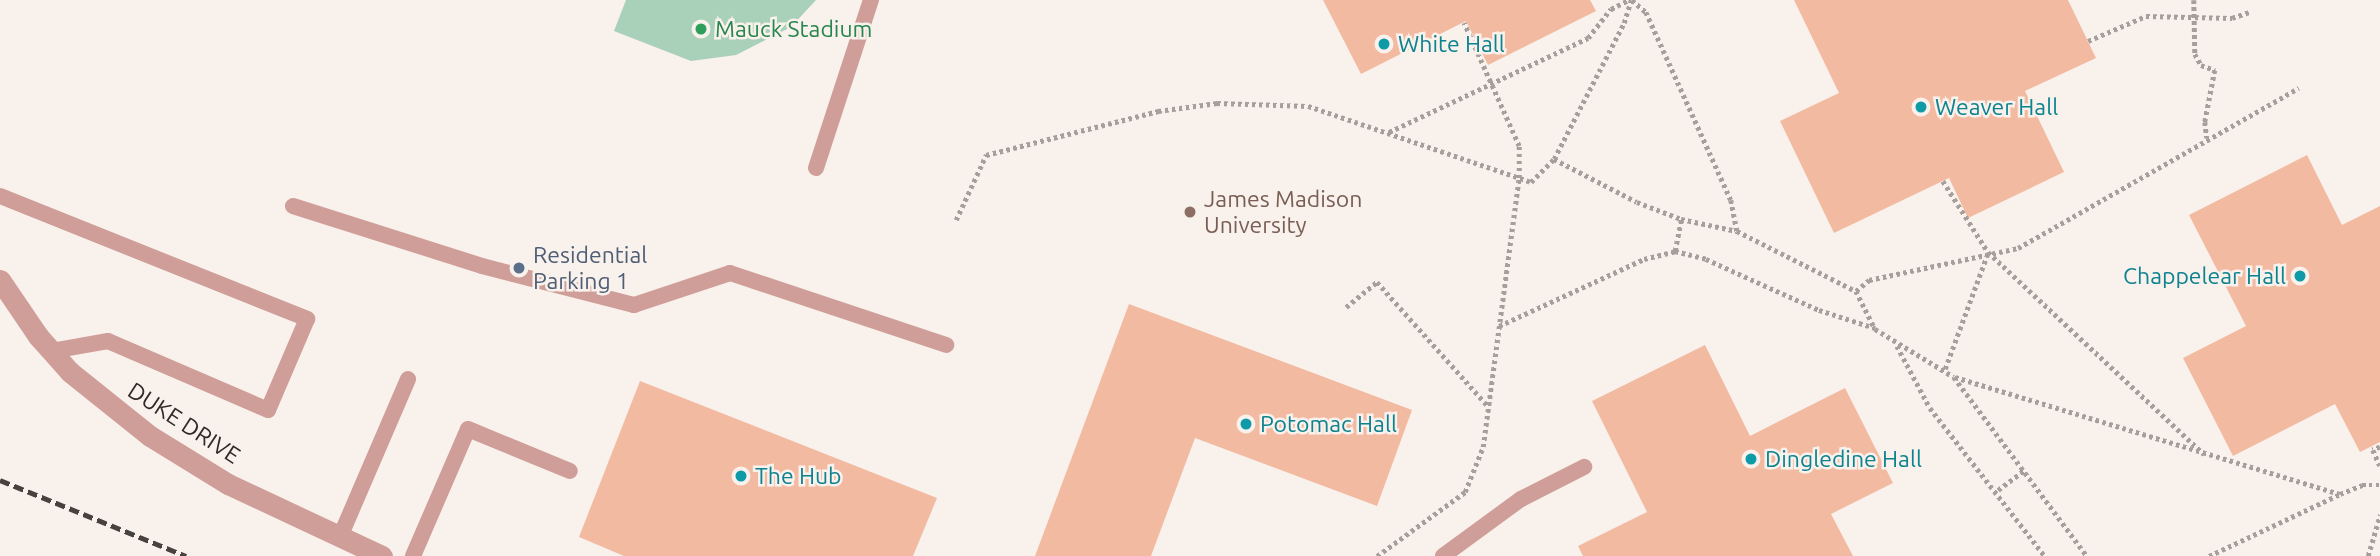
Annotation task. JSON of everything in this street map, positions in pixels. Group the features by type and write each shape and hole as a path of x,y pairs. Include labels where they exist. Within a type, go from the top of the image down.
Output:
{"street":[{"name":"DUKE DRIVE","path":"0,280 51,351 88,388 166,446 228,484 382,556"}],"lane":[{"path":"816,168 871,0"},
{"path":"0,196 307,319 268,410 108,341 51,351"},
{"path":"293,206 482,266 634,304 730,273 946,345"},
{"path":"340,537 408,379"},
{"path":"413,556 468,429 570,471"},
{"path":"1443,556 1521,499 1584,467"}],"path":[{"path":"1388,132 1588,38 1611,9 1631,0"},
{"path":"956,220 986,155 1158,111 1217,103 1308,106 1531,182 1554,159 1624,23 1631,0"},
{"path":"1631,0 1647,12 1731,200 1737,231"},
{"path":"2194,0 2196,54 2202,65 2215,70 2205,122 2207,138"},
{"path":"2088,41 2146,16 2232,18 2249,12"},
{"path":"1377,556 1465,492 1483,447 1519,178 1519,146 1464,23"},
{"path":"1856,291 1869,280 1988,252 2018,248 2299,88"},
{"path":"1554,159 1585,178 1681,219 1737,231 1856,291 1875,329"},
{"path":"1942,181 1988,252 2204,454"},
{"path":"1675,251 1681,219"},
{"path":"1499,326 1644,259 1675,251 1706,259 1819,310 1875,329 1896,345 1945,369 2025,470 2087,556"},
{"path":"1945,369 1988,252"},
{"path":"1346,307 1377,282 1488,406"},
{"path":"1896,345 1930,408 1998,489 2045,556"},
{"path":"1954,377 2340,494"},
{"path":"2380,446 2372,450 2380,466"},
{"path":"1998,489 2025,470"},
{"path":"2209,556 2340,494 2362,485 2380,485"},
{"path":"2368,556 2380,515"}],"green space":[{"name":"Mauck Stadium","path":"626,0 816,0 791,27 736,55 691,61 614,31"}],"building":[{"name":"White Hall","path":"1323,0 1590,0 1596,11 1488,65 1466,21 1361,74"},
{"name":"Weaver Hall","path":"1794,0 2068,0 2096,58 2025,91 2064,172 1968,218 1949,178 1834,233 1780,121 1839,93"},
{"name":"Chappelear Hall","path":"2307,155 2342,225 2380,206 2380,442 2360,452 2335,404 2233,456 2183,358 2246,326 2189,215"},
{"name":"Potomac Hall","path":"1129,304 1412,410 1377,506 1195,438 1151,556 1035,556"},
{"name":"Dingledine Hall","path":"1705,345 1750,436 1845,388 1893,483 1831,514 1853,556 1583,556 1578,546 1647,512 1592,401"},
{"name":"The Hub","path":"640,381 937,498 913,556 624,556 579,537"}],"railway":[{"path":"0,480 186,556"}],"place":[{"name":"Mauck Stadium","path":"701,29"},
{"name":"White Hall","path":"1384,44"},
{"name":"Weaver Hall","path":"1921,107"},
{"name":"James Madison University","path":"1190,212"},
{"name":"Residential Parking 1","path":"519,268"},
{"name":"Chappelear Hall","path":"2300,276"},
{"name":"Potomac Hall","path":"1246,424"},
{"name":"Dingledine Hall","path":"1751,459"},
{"name":"The Hub","path":"741,476"}]}
